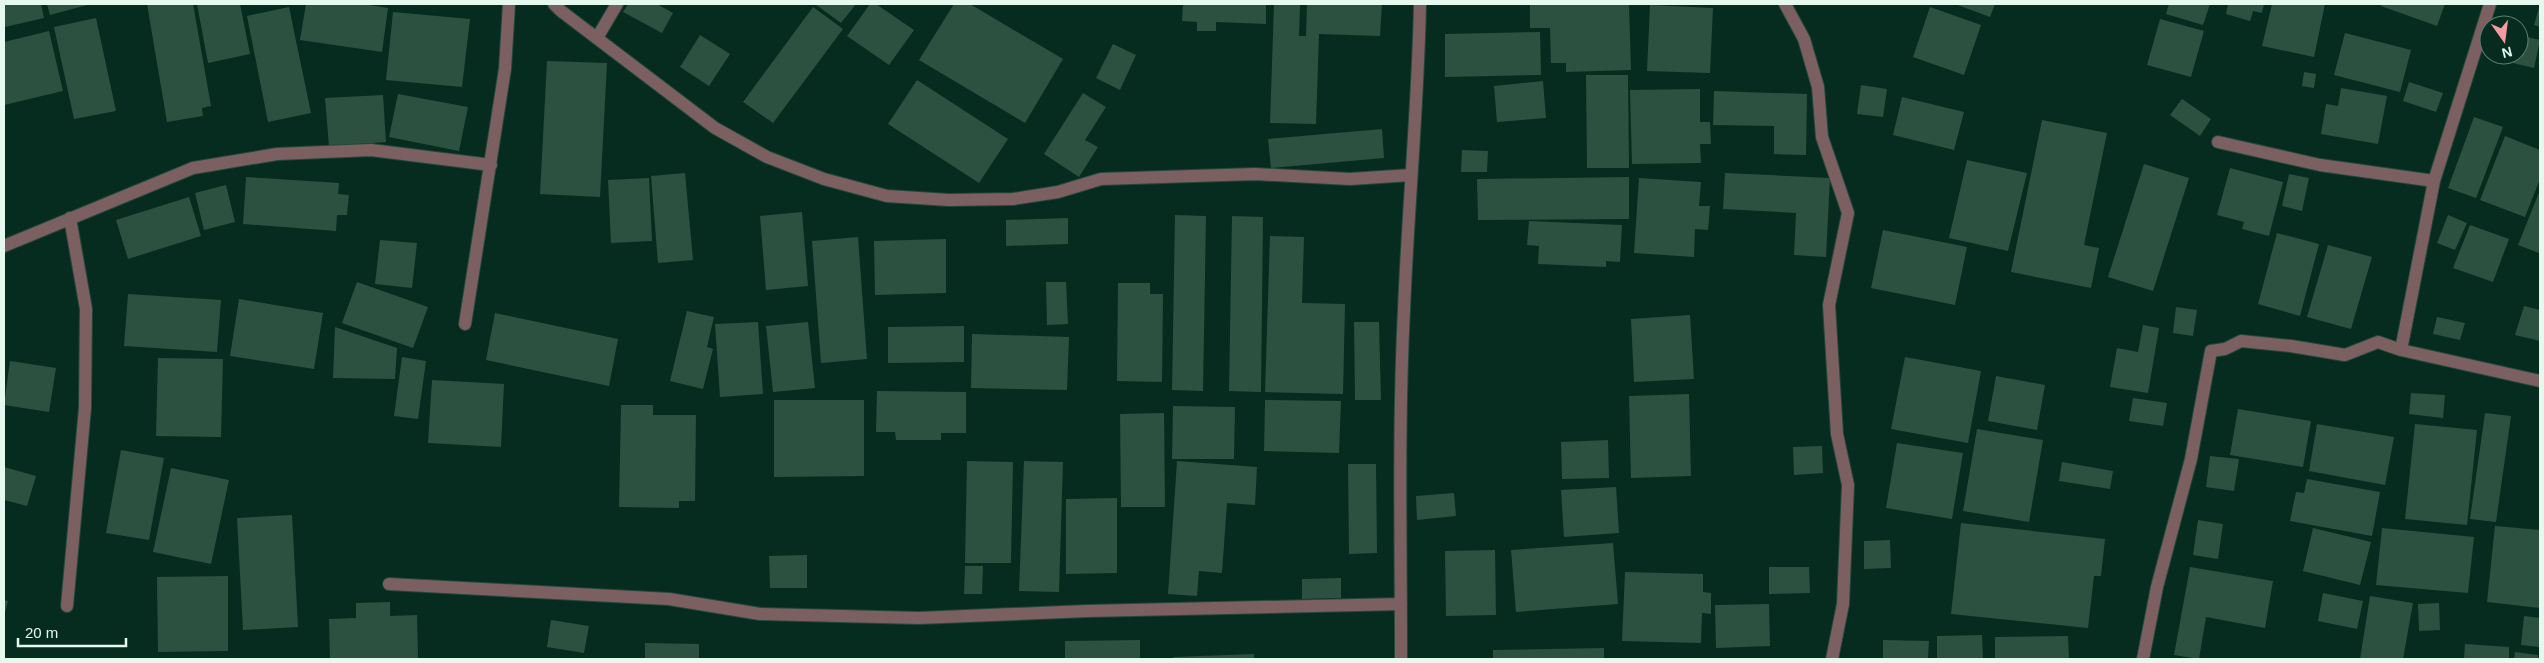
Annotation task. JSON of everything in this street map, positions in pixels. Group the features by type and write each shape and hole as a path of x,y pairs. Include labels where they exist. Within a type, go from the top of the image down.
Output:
{"street":[{"path":"465,324 505,69 509,4"},
{"path":"554,4 715,128 767,157 824,179 887,196 949,200 1013,199 1058,192 1101,179 1256,174 1350,179 1411,175"},
{"path":"597,38 617,4"},
{"path":"1401,659 1400,528 1404,312 1411,175 1419,75 1420,4"},
{"path":"1785,4 1804,39 1818,87 1822,137 1848,213 1829,305 1837,434 1848,485 1843,604 1832,659"},
{"path":"2400,350 2434,181 2490,4"},
{"path":"2218,142 2320,165 2434,181"},
{"path":"4,246 193,168 277,154 371,150 491,165"},
{"path":"67,606 85,408 86,309 70,218"},
{"path":"2144,659 2157,587 2191,459 2211,351 2225,349 2240,341 2291,346 2345,355 2378,342 2400,350 2540,382"},
{"path":"389,584 669,600 760,614 919,618 1087,611 1401,604"}],"building":[{"path":"4,4 41,4 44,18 5,27"},
{"path":"47,4 91,4 50,15"},
{"path":"147,4 193,4 211,106 202,108 203,116 167,122"},
{"path":"197,4 240,4 250,54 208,63"},
{"path":"306,4 363,4 388,8 382,52 300,40"},
{"path":"628,4 657,4 673,13 662,33 623,12"},
{"path":"815,4 856,4 841,23"},
{"path":"870,4 876,4 914,30 889,65 847,36"},
{"path":"954,4 970,4 1063,59 1025,123 919,60"},
{"path":"1183,4 1266,4 1266,24 1216,22 1216,31 1197,31 1197,22 1182,21"},
{"path":"1274,4 1300,4 1299,36 1306,36 1307,4 1382,4 1380,36 1319,34 1316,124 1270,123"},
{"path":"1530,4 1629,4 1631,70 1566,72 1566,63 1551,63 1550,28 1530,28"},
{"path":"1955,4 1995,4 1990,17"},
{"path":"2169,4 2210,4 2203,25 2166,14"},
{"path":"2228,4 2264,4 2262,13 2253,11 2250,21 2226,14"},
{"path":"2272,4 2325,4 2314,57 2262,46"},
{"path":"2382,4 2445,4 2437,26 2381,6"},
{"path":"2540,4 2540,27 2534,25"},
{"path":"1650,5 1713,8 1710,73 1647,71"},
{"path":"289,7 311,113 268,122 247,16"},
{"path":"813,7 843,29 773,123 743,102"},
{"path":"1930,7 1981,25 1964,75 1913,57"},
{"path":"393,12 470,19 462,87 386,80"},
{"path":"96,18 116,111 74,119 54,27"},
{"path":"2160,19 2204,31 2191,77 2147,65"},
{"path":"49,31 63,91 4,105 4,42"},
{"path":"1540,32 1541,75 1445,77 1445,34"},
{"path":"2345,33 2411,50 2400,92 2334,75"},
{"path":"700,35 730,54 709,86 680,67"},
{"path":"2529,37 2540,40 2534,68 2521,65 2529,65"},
{"path":"1113,44 1136,55 1120,90 1096,78"},
{"path":"547,61 607,63 600,197 540,194"},
{"path":"2304,72 2316,74 2314,88 2302,86"},
{"path":"1586,75 1628,75 1629,168 1587,168"},
{"path":"917,80 1008,139 979,183 888,124"},
{"path":"1543,81 1546,118 1497,122 1494,86"},
{"path":"2409,82 2443,93 2436,112 2403,101"},
{"path":"1861,85 1887,89 1883,117 1857,114"},
{"path":"2341,88 2387,96 2378,144 2321,134 2326,104 2338,106"},
{"path":"1700,89 1700,122 1710,122 1711,144 1700,144 1701,163 1632,164 1630,90"},
{"path":"1714,91 1807,94 1806,155 1774,154 1774,126 1713,125"},
{"path":"1083,93 1106,107 1085,140 1098,147 1079,177 1044,154"},
{"path":"398,94 468,107 459,151 389,137"},
{"path":"383,95 386,142 329,146 325,98"},
{"path":"1902,97 1964,112 1954,150 1893,135"},
{"path":"2182,99 2211,119 2200,136 2170,115"},
{"path":"2474,117 2503,127 2476,198 2448,188"},
{"path":"2042,120 2107,133 2084,245 2099,248 2091,288 2011,272"},
{"path":"1382,129 1384,158 1271,168 1268,139"},
{"path":"2505,136 2540,150 2540,179 2525,217 2480,200"},
{"path":"1462,150 1488,151 1487,172 1461,172"},
{"path":"1967,160 2027,173 2008,251 1949,238"},
{"path":"2144,164 2189,178 2153,291 2108,277"},
{"path":"2230,168 2283,182 2269,236 2242,229 2244,222 2217,215"},
{"path":"685,173 693,260 658,263 651,176"},
{"path":"1725,173 1830,178 1826,257 1794,255 1796,213 1723,209"},
{"path":"2289,174 2309,178 2302,211 2282,206"},
{"path":"246,177 339,183 338,194 349,195 347,215 337,215 336,231 243,224"},
{"path":"1629,177 1629,219 1478,220 1477,179"},
{"path":"649,178 652,241 611,243 608,180"},
{"path":"1639,178 1701,182 1699,206 1710,206 1708,230 1695,229 1694,257 1634,253"},
{"path":"226,185 235,222 204,230 195,193"},
{"path":"2540,190 2540,250 2539,253 2518,245"},
{"path":"189,197 201,236 128,259 116,220"},
{"path":"802,212 808,286 766,290 760,216"},
{"path":"1175,215 1206,216 1203,391 1172,390"},
{"path":"2448,215 2467,223 2455,250 2437,243"},
{"path":"1232,216 1263,217 1261,392 1229,391"},
{"path":"1068,218 1068,244 1006,246 1006,220"},
{"path":"1529,221 1622,225 1620,262 1606,261 1606,267 1538,264 1539,246 1527,245"},
{"path":"2470,225 2509,239 2493,282 2453,268"},
{"path":"1883,230 1967,247 1955,305 1871,288"},
{"path":"2277,233 2319,244 2300,316 2258,304"},
{"path":"1270,236 1304,237 1302,303 1345,304 1343,394 1265,392"},
{"path":"858,237 867,359 821,363 812,241"},
{"path":"946,239 946,293 875,295 874,241"},
{"path":"380,240 417,243 412,288 375,284"},
{"path":"2328,245 2372,257 2351,329 2307,317"},
{"path":"357,282 428,307 413,348 342,323"},
{"path":"1046,282 1066,282 1068,324 1047,325"},
{"path":"1118,283 1150,283 1150,294 1163,294 1162,382 1117,381"},
{"path":"128,294 221,300 217,352 124,346"},
{"path":"239,299 323,313 314,369 230,356"},
{"path":"2524,306 2540,310 2540,341 2515,335"},
{"path":"2176,307 2197,310 2193,336 2173,333"},
{"path":"687,311 714,317 707,347 713,349 703,389 670,381"},
{"path":"495,313 618,339 609,386 486,360"},
{"path":"1690,315 1694,379 1634,382 1631,319"},
{"path":"2437,317 2465,323 2460,340 2433,334"},
{"path":"758,322 763,394 720,397 715,324"},
{"path":"808,322 815,388 773,392 766,326"},
{"path":"1354,322 1379,322 1381,400 1355,400"},
{"path":"2143,325 2159,328 2148,393 2110,387 2117,348 2138,352"},
{"path":"964,326 964,362 888,363 888,327"},
{"path":"335,327 397,348 395,379 333,378"},
{"path":"972,334 1069,337 1067,390 971,388"},
{"path":"402,357 426,361 418,419 394,416"},
{"path":"1905,357 1981,371 1968,443 1891,429"},
{"path":"158,358 223,359 221,437 156,436"},
{"path":"10,361 56,368 49,412 4,405"},
{"path":"1996,376 2045,385 2037,430 1988,421"},
{"path":"432,380 504,384 501,447 428,443"},
{"path":"877,391 966,392 966,433 941,433 941,440 896,440 895,432 876,432"},
{"path":"2411,393 2445,395 2443,418 2409,414"},
{"path":"1689,394 1691,476 1631,478 1629,396"},
{"path":"2133,398 2167,403 2163,426 2129,421"},
{"path":"774,400 864,400 864,476 774,477"},
{"path":"1265,400 1341,401 1339,453 1264,451"},
{"path":"621,405 653,405 653,415 696,415 695,501 679,501 679,508 619,507"},
{"path":"1173,406 1235,407 1234,459 1172,459"},
{"path":"2238,409 2311,421 2303,467 2230,455"},
{"path":"1164,413 1165,507 1121,507 1120,414"},
{"path":"2485,413 2511,416 2496,522 2470,519"},
{"path":"2317,424 2394,437 2385,485 2309,471"},
{"path":"2415,424 2477,430 2467,525 2405,519"},
{"path":"1977,429 2043,440 2029,522 1963,511"},
{"path":"1608,440 1609,478 1562,479 1561,442"},
{"path":"1897,443 1963,453 1952,519 1886,508"},
{"path":"1822,446 1823,473 1794,475 1793,447"},
{"path":"121,450 164,458 149,540 106,533"},
{"path":"2210,456 2239,459 2234,491 2206,487"},
{"path":"967,461 1013,462 1011,563 965,563"},
{"path":"1024,461 1063,462 1059,592 1019,591"},
{"path":"1177,461 1257,467 1255,505 1227,503 1222,573 1199,571 1197,596 1168,594"},
{"path":"2062,462 2113,471 2110,489 2059,481"},
{"path":"1348,464 1376,464 1377,553 1349,554"},
{"path":"4,467 36,476 27,506 4,500"},
{"path":"171,468 229,480 211,564 153,552"},
{"path":"2307,479 2380,492 2372,536 2290,521 2296,492 2304,493"},
{"path":"1616,487 1619,533 1564,537 1561,490"},
{"path":"1454,493 1456,516 1417,520 1416,496"},
{"path":"1117,498 1117,573 1066,574 1066,499"},
{"path":"292,515 298,627 243,630 237,518"},
{"path":"2198,520 2223,524 2218,559 2193,555"},
{"path":"1961,523 2105,539 2101,576 2094,576 2088,628 1951,614"},
{"path":"2495,526 2540,530 2540,608 2487,602"},
{"path":"2313,528 2371,542 2360,585 2303,571"},
{"path":"2382,528 2474,537 2468,593 2376,585"},
{"path":"1890,540 1891,568 1864,569 1864,541"},
{"path":"1613,543 1618,604 1516,612 1511,550"},
{"path":"1495,550 1496,615 1446,616 1445,551"},
{"path":"807,555 807,588 770,588 769,556"},
{"path":"965,566 983,566 982,594 964,594"},
{"path":"1769,567 1809,567 1810,593 1769,594"},
{"path":"2190,567 2273,581 2265,628 2206,617 2199,659 2174,655"},
{"path":"1625,572 1703,574 1703,592 1711,593 1711,614 1702,613 1701,643 1622,641"},
{"path":"228,576 228,651 158,652 157,577"},
{"path":"1341,578 1341,598 1302,599 1302,579"},
{"path":"2323,593 2363,601 2357,629 2318,621"},
{"path":"2370,596 2413,603 2403,659 2360,659"},
{"path":"4,600 8,601 4,616"},
{"path":"390,602 390,616 417,615 418,659 330,659 329,619 356,618 356,603"},
{"path":"2439,603 2440,630 2419,631 2418,604"},
{"path":"1769,604 1770,646 1716,648 1715,605"},
{"path":"2524,616 2540,618 2540,647 2521,645"},
{"path":"551,620 589,626 584,653 547,647"},
{"path":"1982,635 1983,659 1937,659 1937,636"},
{"path":"2068,636 2069,659 1995,659 1995,637"},
{"path":"1140,640 1140,659 1065,659 1065,641"},
{"path":"1883,640 1929,641 1928,659 1883,659"},
{"path":"645,643 699,644 699,659 645,659"},
{"path":"2465,644 2509,647 2509,659 2464,659"},
{"path":"1604,648 1604,659 1493,659 1493,650"},
{"path":"2515,652 2538,655 2538,659 2514,659"},
{"path":"1254,654 1254,659 1173,659 1173,657"}]}
